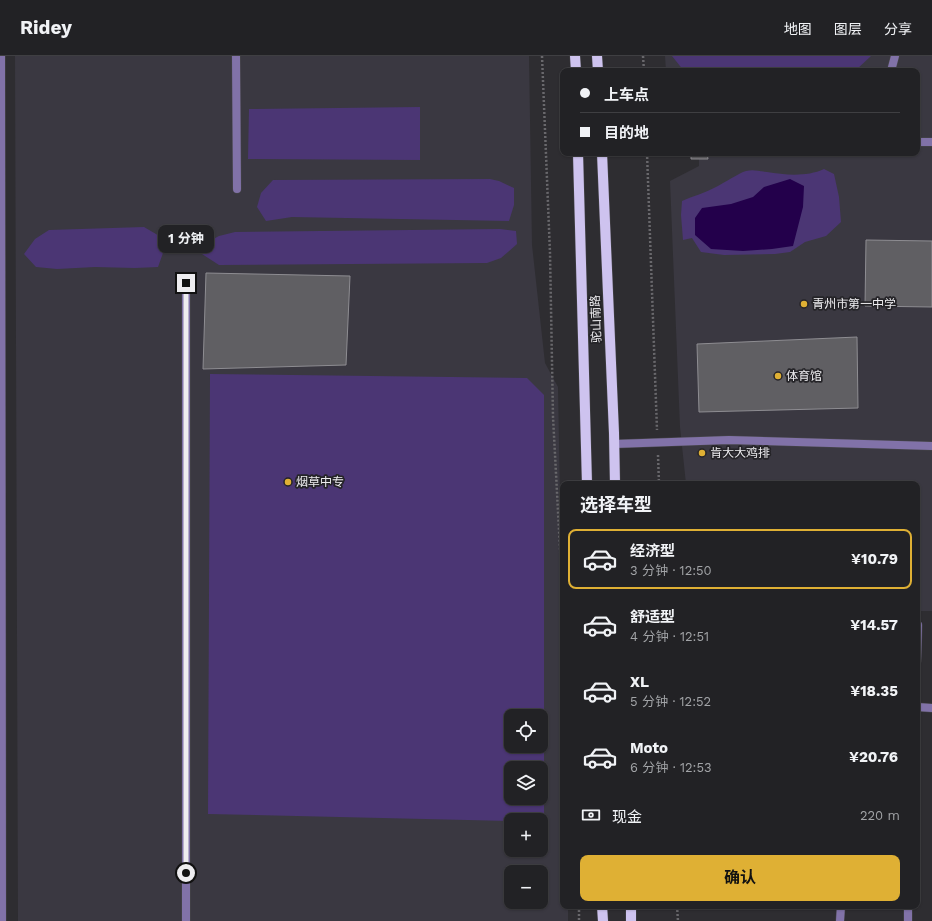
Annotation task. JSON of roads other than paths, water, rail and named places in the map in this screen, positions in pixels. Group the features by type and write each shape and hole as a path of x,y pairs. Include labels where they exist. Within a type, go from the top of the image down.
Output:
{"main road":[{"path":"576,56 576,68"},
{"path":"597,56 598,68"},
{"name":"驼山南路","path":"578,156 582,268 583,382 587,481"},
{"name":"驼山南路","path":"602,156 615,481"},
{"path":"602,909 602,921"},
{"path":"631,909 631,921"}],"street":[{"path":"1,56 2,921"},
{"path":"236,56 237,189"},
{"path":"892,68 895,56"},
{"path":"920,142 932,142"},
{"path":"186,283 186,921"},
{"path":"614,444 728,440 932,446"},
{"path":"920,707 932,708"},
{"path":"840,921 841,909"},
{"path":"908,909 908,921"}],"place":[{"name":"青州市第一中学","path":"804,304"},
{"name":"体育馆","path":"778,376"},
{"name":"肯大大鸡排","path":"702,453"},
{"name":"烟草中专","path":"288,482"}]}
